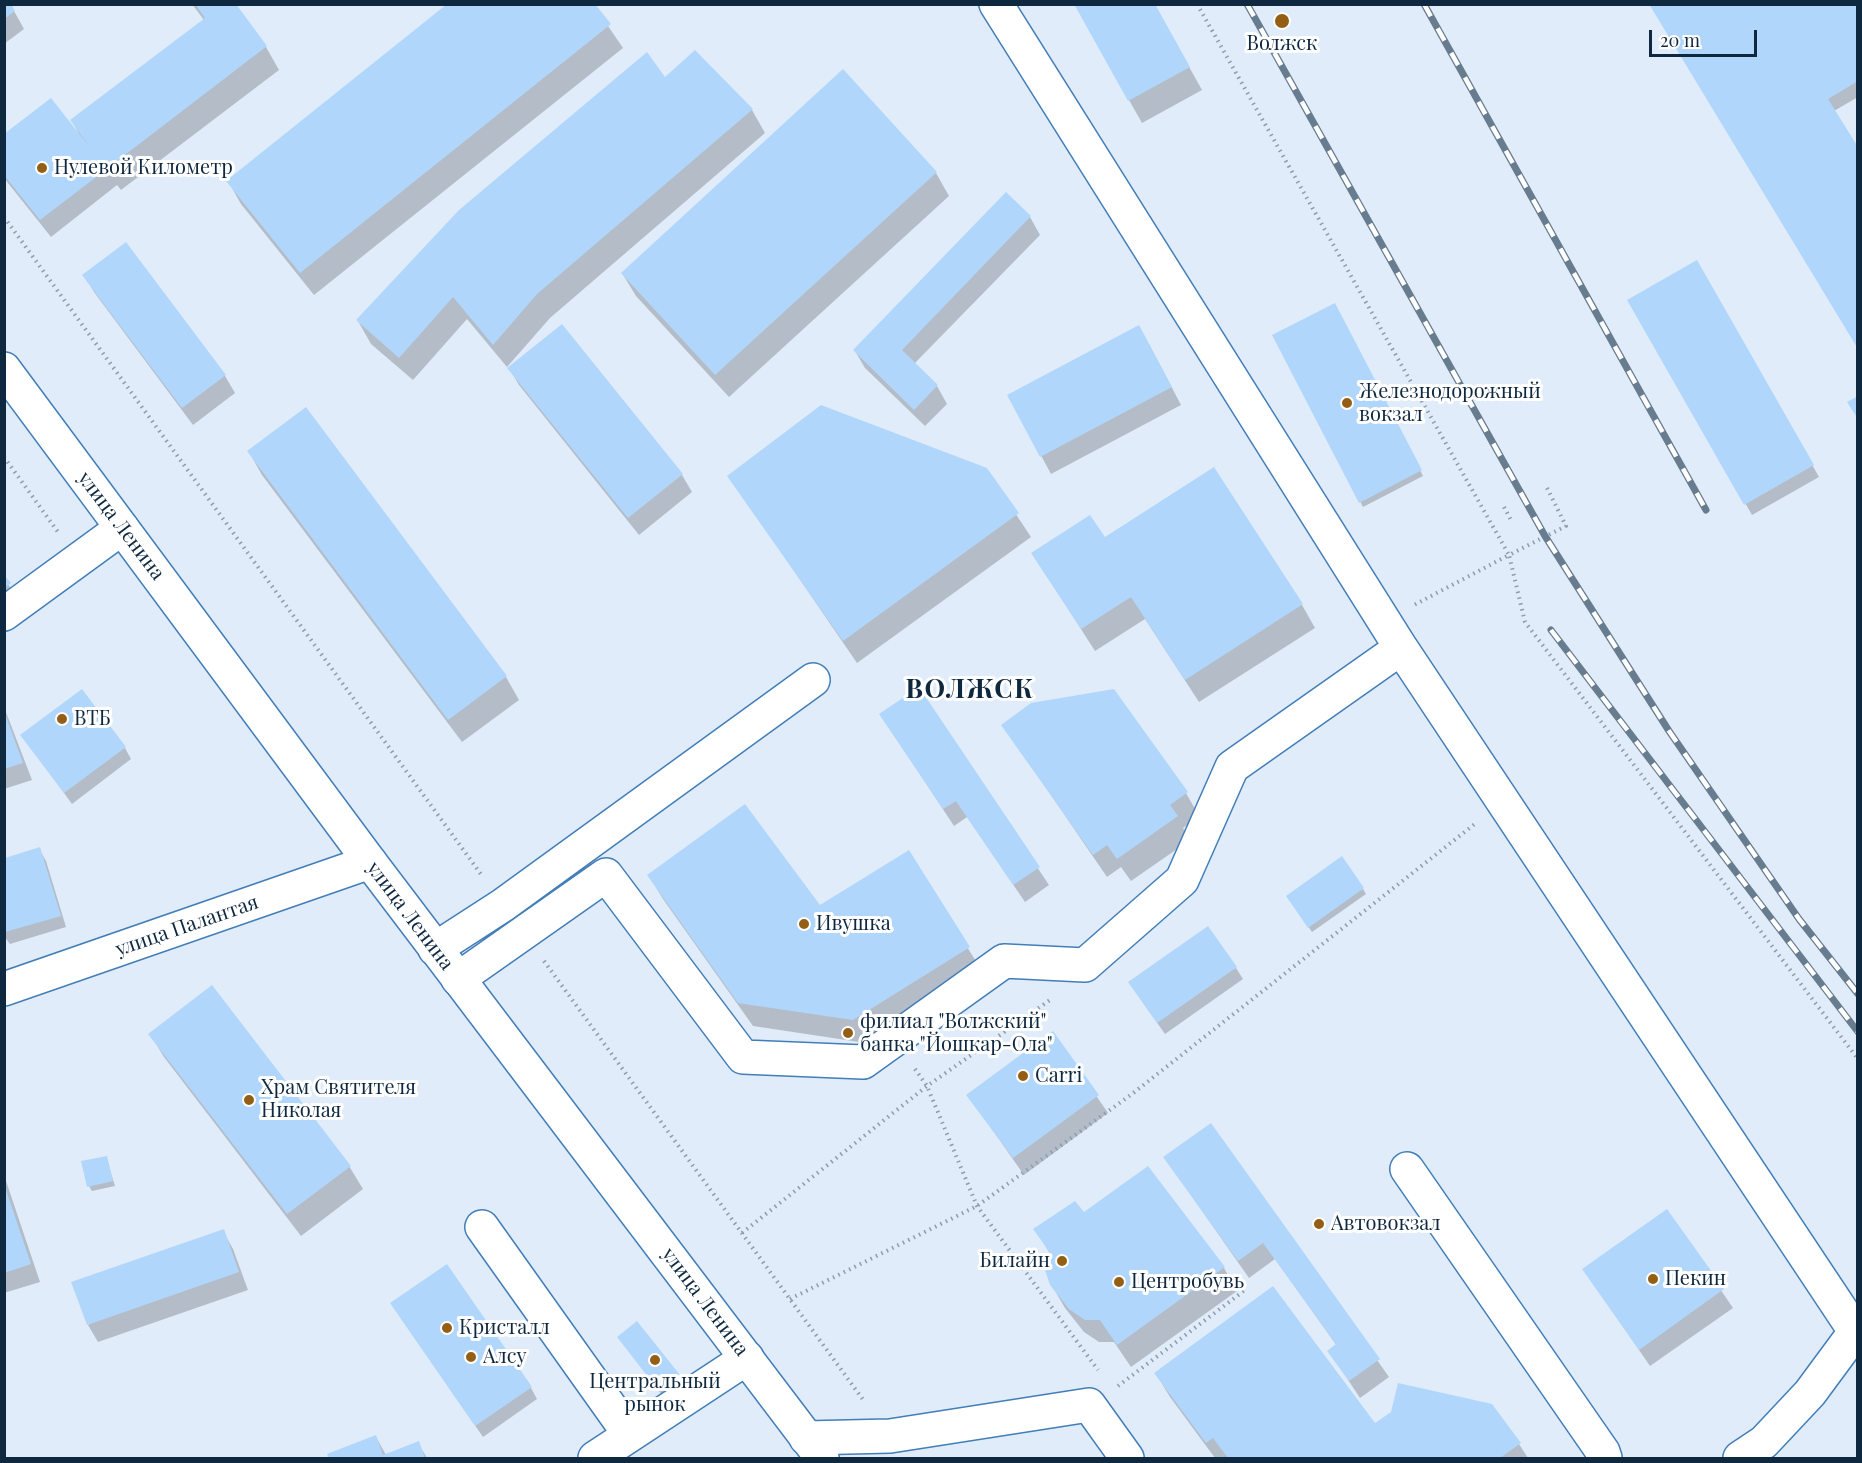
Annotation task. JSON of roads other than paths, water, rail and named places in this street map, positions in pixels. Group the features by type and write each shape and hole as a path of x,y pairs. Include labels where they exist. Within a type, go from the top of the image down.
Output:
{"main road":[{"path":"996,4 1401,648 1856,1329 1810,1394 1764,1442 1740,1458"},
{"name":"улица Ленина","path":"4,369 370,862 814,1448"},
{"path":"4,614 122,528"},
{"path":"458,979 606,875 743,1057 863,1062 1004,961 1085,965 1182,880 1232,767 1401,648"},
{"path":"435,948 503,905 813,680"},
{"name":"улица Палантая","path":"4,989 370,862"},
{"path":"1407,1169 1605,1458"},
{"path":"482,1227 630,1435"},
{"path":"595,1458 747,1358"},
{"path":"814,1448 1089,1405 1127,1458"}],"railway":[{"path":"1247,4 1545,536 1669,731 1799,919 1858,994"},
{"path":"1424,4 1706,510"},
{"path":"1551,630 1858,1032"}],"place":[{"name":"Волжск","path":"1282,21"},
{"name":"Нулевой Километр","path":"42,168"},
{"name":"Железнодорожный вокзал","path":"1347,403"},
{"name":"ВТБ","path":"62,719"},
{"name":"Ивушка","path":"804,924"},
{"name":"филиал \"Волжский\" банка \"Йошкар-Ола\"","path":"848,1033"},
{"name":"Carri","path":"1023,1076"},
{"name":"Храм Святителя Николая","path":"249,1100"},
{"name":"Автовокзал","path":"1319,1224"},
{"name":"Билайн","path":"1062,1261"},
{"name":"Пекин","path":"1653,1279"},
{"name":"Центробувь","path":"1119,1282"},
{"name":"Кристалл","path":"447,1328"},
{"name":"Алсу","path":"471,1357"},
{"name":"Центральный рынок","path":"655,1360"}],"district":[{"name":"ВОЛЖСК","path":"970,690"}]}
